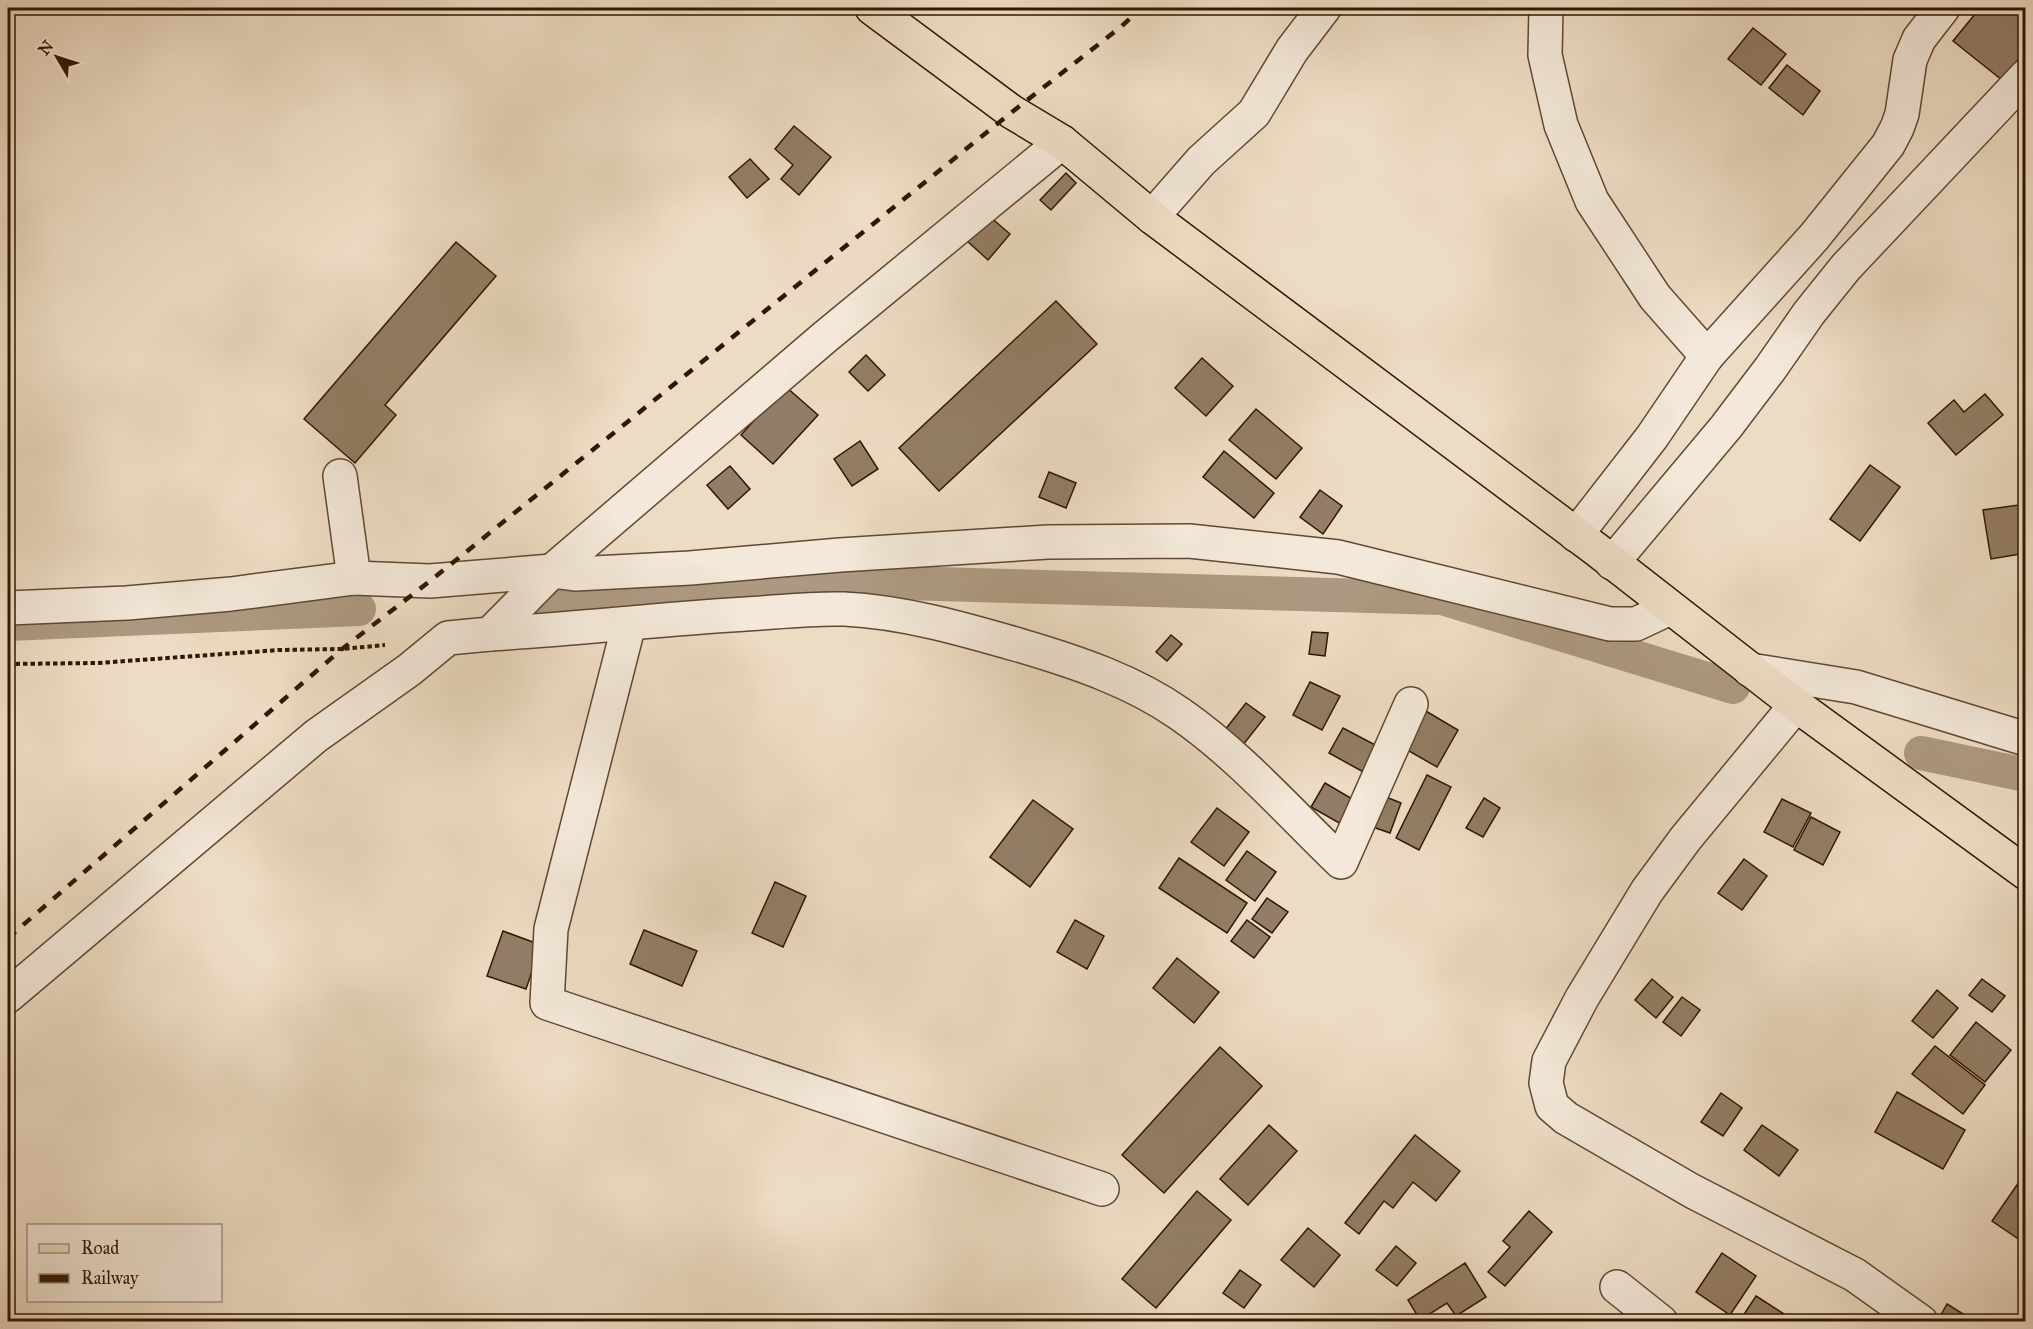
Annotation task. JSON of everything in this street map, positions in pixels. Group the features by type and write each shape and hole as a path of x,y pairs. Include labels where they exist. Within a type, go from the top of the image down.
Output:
{"main road":[{"path":"872,8 1012,112 1062,142 1152,217 1576,535 1796,705 2025,873"}],"street":[{"path":"1152,217 1201,161 1254,113 1292,50 1324,8"},
{"path":"1546,8 1545,56 1561,125 1592,201 1655,297 1707,356"},
{"path":"1576,535 1652,437 1707,356 1814,237 1888,145 1902,114 1910,60 1919,39 1943,8"},
{"path":"1612,563 1726,427 1809,312 1846,267 2025,76"},
{"path":"490,634 552,572 825,337 1062,142"},
{"path":"340,476 354,578"},
{"path":"8,608 127,603 231,594 354,578 430,581 552,572 575,574 690,568 840,555 1048,542 1189,541 1338,557 1610,624 1636,624 1670,609"},
{"path":"8,996 316,736 409,670 448,638 696,617 842,609 895,614 948,625 1061,658 1120,681 1178,713 1216,741 1341,862 1411,705"},
{"path":"629,624 551,929 546,1003 1102,1189"},
{"path":"1750,670 1856,687 2025,739"},
{"path":"1796,705 1686,837 1647,891 1582,998 1549,1061 1546,1083 1552,1106 1566,1118 1692,1191 1855,1275 1921,1322"},
{"path":"1617,1287 1661,1322"}],"path":[{"path":"8,664 98,663 393,644"}],"building":[{"path":"1980,8 2026,8 2026,50 2002,80 1953,41"},
{"path":"1753,28 1786,54 1761,85 1728,59"},
{"path":"1787,65 1820,91 1803,115 1769,88"},
{"path":"794,126 831,157 799,195 781,179 793,165 775,149"},
{"path":"750,159 769,179 747,198 729,177"},
{"path":"1066,173 1076,183 1051,210 1040,200"},
{"path":"988,215 1010,234 988,260 966,240"},
{"path":"456,242 496,276 385,405 396,415 355,463 304,419"},
{"path":"1056,301 1097,344 939,491 899,448"},
{"path":"866,355 885,375 868,391 849,372"},
{"path":"1202,358 1233,386 1206,416 1175,388"},
{"path":"785,386 818,415 773,464 741,435"},
{"path":"1985,394 2003,415 1956,455 1928,423 1954,400 1964,412"},
{"path":"1256,409 1302,448 1276,479 1229,440"},
{"path":"860,441 878,469 852,486 834,459"},
{"path":"1224,451 1274,493 1254,518 1203,477"},
{"path":"1870,465 1900,487 1860,541 1830,519"},
{"path":"730,466 750,489 728,509 707,485"},
{"path":"1049,472 1076,483 1066,508 1039,497"},
{"path":"1320,490 1342,506 1323,534 1300,517"},
{"path":"2026,504 2026,553 1991,559 1983,510"},
{"path":"1312,632 1328,633 1325,656 1309,654"},
{"path":"1171,635 1182,644 1167,661 1156,652"},
{"path":"1310,682 1340,696 1322,730 1293,715"},
{"path":"1246,703 1265,717 1243,745 1225,730"},
{"path":"1424,710 1458,730 1437,767 1402,747"},
{"path":"1343,728 1381,748 1367,774 1329,753"},
{"path":"1427,775 1451,787 1419,850 1396,838"},
{"path":"1325,783 1354,800 1341,824 1311,807"},
{"path":"1381,795 1401,803 1390,833 1370,826"},
{"path":"1484,798 1500,808 1483,837 1466,828"},
{"path":"1782,799 1811,813 1793,847 1764,832"},
{"path":"1033,800 1073,829 1030,887 990,857"},
{"path":"1217,808 1249,832 1224,866 1191,842"},
{"path":"1811,817 1840,832 1823,865 1794,850"},
{"path":"1247,851 1276,872 1255,901 1226,880"},
{"path":"1179,858 1247,903 1227,933 1159,888"},
{"path":"1744,859 1767,876 1742,910 1718,893"},
{"path":"775,882 806,896 783,947 752,933"},
{"path":"1267,898 1288,912 1272,933 1252,919"},
{"path":"1075,920 1104,936 1087,969 1057,952"},
{"path":"1247,920 1270,937 1254,958 1231,941"},
{"path":"644,930 697,951 682,986 630,964"},
{"path":"503,931 541,945 526,989 487,976"},
{"path":"1177,958 1219,992 1194,1023 1153,988"},
{"path":"1652,979 1673,997 1656,1018 1635,1000"},
{"path":"1982,979 2005,996 1992,1012 1969,995"},
{"path":"1937,990 1958,1008 1933,1038 1912,1021"},
{"path":"1682,997 1700,1010 1681,1036 1663,1022"},
{"path":"1976,1022 2011,1050 1985,1082 1950,1055"},
{"path":"1935,1046 1985,1085 1963,1114 1912,1074"},
{"path":"1220,1047 1262,1086 1164,1193 1122,1155"},
{"path":"1897,1092 1965,1130 1943,1169 1875,1132"},
{"path":"1721,1093 1742,1108 1723,1136 1701,1122"},
{"path":"1269,1125 1297,1151 1248,1205 1220,1179"},
{"path":"1762,1125 1798,1150 1779,1176 1744,1150"},
{"path":"1415,1135 1460,1171 1436,1201 1413,1182 1393,1208 1384,1201 1359,1234 1345,1223"},
{"path":"2026,1172 2026,1244 1992,1221"},
{"path":"1197,1191 1231,1220 1156,1308 1122,1279"},
{"path":"1529,1211 1552,1232 1505,1286 1488,1272 1510,1247 1503,1241"},
{"path":"1308,1228 1340,1255 1314,1287 1281,1260"},
{"path":"1396,1246 1416,1263 1397,1286 1376,1270"},
{"path":"1722,1253 1756,1276 1730,1315 1696,1292"},
{"path":"1465,1263 1486,1297 1456,1316 1447,1303 1420,1320 1408,1300"},
{"path":"1240,1270 1261,1285 1244,1308 1223,1293"},
{"path":"1756,1296 1784,1314 1779,1322 1739,1322"},
{"path":"1947,1304 1976,1322 1937,1322"}],"waterway":[{"path":"550,607 867,582 1442,598 1733,687"},
{"path":"8,624 359,609"},
{"path":"1921,753 2026,775"}],"railway":[{"path":"8,938 342,649 1122,26 1141,8"}]}
